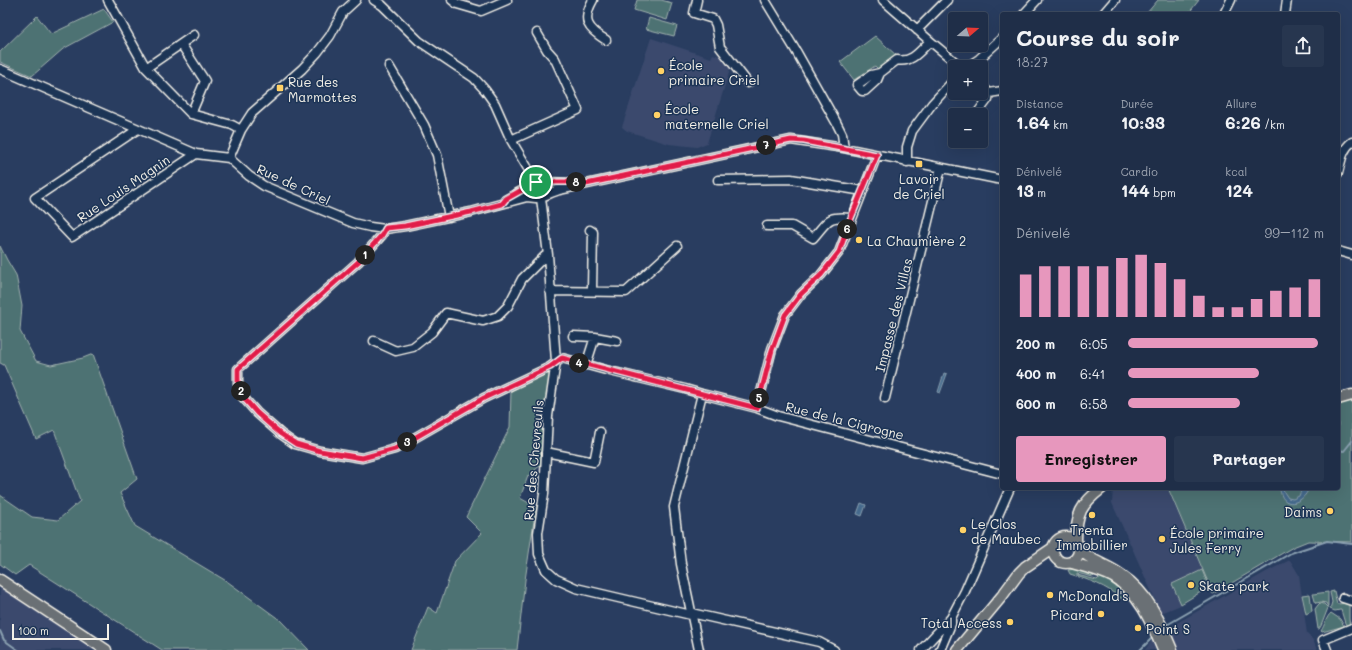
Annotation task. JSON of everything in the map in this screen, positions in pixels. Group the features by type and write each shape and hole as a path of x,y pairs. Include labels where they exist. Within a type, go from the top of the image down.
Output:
{"main road":[{"path":"1340,392 1352,388"},
{"path":"1340,398 1352,395"},
{"path":"1063,537 1079,503 1090,490"},
{"path":"1072,563 1079,555 1076,526 1081,509 1091,497 1100,490"},
{"path":"1058,561 1053,555 1054,543 1063,537 1072,538 1089,558 1118,572 1127,579 1142,593 1159,620 1159,634 1163,650"},
{"path":"961,648 1019,573 1053,548"},
{"path":"1032,563 1058,561 1067,564 1072,563 1096,569 1113,577 1126,587 1140,602 1159,634 1172,650"},
{"path":"0,580 106,650"}],"street":[{"path":"108,0 146,68 192,114 232,125 241,130"},
{"path":"0,69 196,154 229,158 241,130 252,112 302,69 317,53 330,36 343,12 356,0"},
{"path":"374,0 382,5 418,41 474,78 495,104 511,140 537,183 547,187 541,197 531,192 537,183"},
{"path":"452,0 457,4 481,11 506,0"},
{"path":"593,0 588,13 587,21 593,31 606,40"},
{"path":"696,0 694,13 713,19 716,25 720,47 748,83"},
{"path":"765,0 836,122 842,134 844,148"},
{"path":"883,0 953,60"},
{"path":"917,30 947,0"},
{"path":"1026,12 1037,0"},
{"path":"1105,12 1115,0"},
{"path":"1225,12 1232,0"},
{"path":"1285,12 1287,0"},
{"path":"511,140 578,110 555,59 547,50 537,33"},
{"path":"146,68 194,35"},
{"path":"978,60 1000,40"},
{"path":"880,73 897,60 903,61 913,58 930,41"},
{"path":"181,44 205,81 192,114"},
{"path":"389,66 424,125 437,155 449,217"},
{"path":"907,162 907,147 912,131 932,104 948,87"},
{"path":"981,108 988,99 989,93 1000,92"},
{"name":"Rue Louis Magnin","path":"138,129 35,198 72,237 196,154"},
{"name":"Rue de Criel","path":"229,158 249,176 264,186 352,223 386,228 405,226 449,217 526,197 541,197 558,190 791,140 844,148 907,162 1000,180"},
{"path":"1340,166 1347,145 1352,142"},
{"path":"757,408 772,350 785,315 801,294 821,275 839,252 851,218 877,155"},
{"name":"Impasse des Villas","path":"884,398 922,251 941,168"},
{"path":"718,180 791,179 863,190"},
{"name":"Rue de Criel","path":"502,204 506,199 537,183 575,182 586,184"},
{"name":"Rue des Chevreuils","path":"541,197 548,255 556,361 548,416 544,494 538,533 539,554 546,570 556,579 576,588 819,642 834,650"},
{"path":"766,226 792,226 813,238 829,219 836,217 851,218"},
{"path":"386,228 382,235 358,262 238,369 238,383 242,396 257,413 281,434 296,444 320,451 362,458 371,457 395,449 484,398 550,367 556,361"},
{"path":"590,230 593,232 592,291"},
{"path":"550,291 626,292 677,246"},
{"path":"1340,252 1352,255"},
{"path":"374,341 396,351 413,347 432,332 446,313 483,321 498,316 508,306 522,279 544,256 548,255"},
{"path":"573,336 595,336 617,341"},
{"path":"586,365 595,336"},
{"name":"Rue de la Cigrogne","path":"556,361 562,358 685,389 757,408 778,416 1000,473"},
{"path":"699,650 681,564 674,507 702,394"},
{"path":"546,452 594,462 600,432"},
{"path":"921,650 951,618 965,591 1009,490"},
{"path":"1343,598 1352,601"},
{"path":"940,650 951,624 951,618"},
{"path":"1327,650 1323,640 1352,628"}],"shaded area":[{"path":"651,38 711,58 713,54 725,58 731,66 707,143 697,147 669,144 627,131 622,127"},
{"path":"944,373 947,374 940,393 938,392"},
{"path":"1113,490 1168,490 1202,570 1171,584 1181,605 1161,613 1112,503"},
{"path":"1280,490 1284,490 1288,498 1293,499 1299,496 1301,490 1308,490 1302,498 1293,503 1284,500"},
{"path":"861,503 866,505 862,516 857,514"},
{"path":"1290,560 1299,575 1307,634 1313,640 1317,650 1176,650 1167,631 1177,623 1266,572"},
{"path":"0,587 10,594 96,650 0,650"},
{"path":"1153,639 1159,650 1145,650"}],"green space":[{"path":"637,0 661,0 672,3 667,20 634,10"},
{"path":"1158,0 1199,0 1190,12 1148,12"},
{"path":"104,9 113,22 63,49 32,76 0,62 0,52 37,16 51,34"},
{"path":"649,18 677,26 674,36 646,29"},
{"path":"875,36 897,56 879,70 875,66 854,80 840,62"},
{"path":"0,246 16,275 22,306 20,331 36,361 51,365 83,358 93,354 137,479 120,493 135,526 228,582 280,620 309,650 162,650 29,565 15,575 0,564 0,495 32,517 58,520 80,501 54,430 36,439 4,365 0,363"},
{"path":"545,374 550,374 542,464 528,476 520,498 536,507 525,580 517,650 411,650 428,607 437,613 455,561 482,533 466,517 510,427 511,391"},
{"path":"1352,400 1352,542 1308,541 1293,547 1213,594 1169,490 1340,490 1340,404"},
{"path":"1075,569 1096,574 1093,577 1077,573 1077,575 1097,580 1100,577 1117,584 1127,594 1126,599 1122,599 1098,584 1070,574 1068,570"},
{"name":"Skate park","path":"1202,570 1209,587 1181,604 1172,584"},
{"path":"1334,591 1337,604 1349,603 1350,627 1348,628 1341,610 1335,611 1330,609 1332,602 1330,592"},
{"path":"1328,592 1328,607 1326,603 1316,603 1313,594"},
{"path":"1310,594 1312,611 1306,614 1302,595"},
{"path":"1320,603 1324,604 1328,608 1321,626 1318,629 1315,609"},
{"path":"1331,613 1340,619 1344,626 1322,632 1321,631"}],"waterway":[{"path":"1340,450 1344,451 1352,441"},
{"path":"1165,626 1291,553 1327,541 1352,544"},
{"path":"0,631 4,640 18,650"},
{"path":"1140,650 1153,637"}],"place":[{"name":"École primaire Criel","path":"661,71"},
{"name":"Rue des Marmottes","path":"280,88"},
{"name":"École maternelle Criel","path":"657,115"},
{"name":"Lavoir de Criel","path":"919,164"},
{"name":"La Chaumière 2","path":"859,240"},
{"name":"Daims","path":"1330,511"},
{"name":"Trenta Immobillier","path":"1092,515"},
{"name":"Le Clos de Maubec","path":"963,530"},
{"name":"École primaire Jules Ferry","path":"1162,539"},
{"name":"Skate park","path":"1191,585"},
{"name":"McDonald's","path":"1050,595"},
{"name":"Picard","path":"1101,614"},
{"name":"Total Access","path":"1010,622"},
{"name":"Point S","path":"1138,628"}],"route":[{"path":"791,140 804,141 877,155 851,218 839,252 821,275 801,294 785,315 772,350 757,408 562,358 550,367 484,398 395,449 371,457 362,458 320,451 296,444 281,434 257,413 242,396 238,383 238,369 277,336 358,262 382,235 386,228 405,226 502,204 506,199 536,182 575,182 586,184 791,140"}]}
